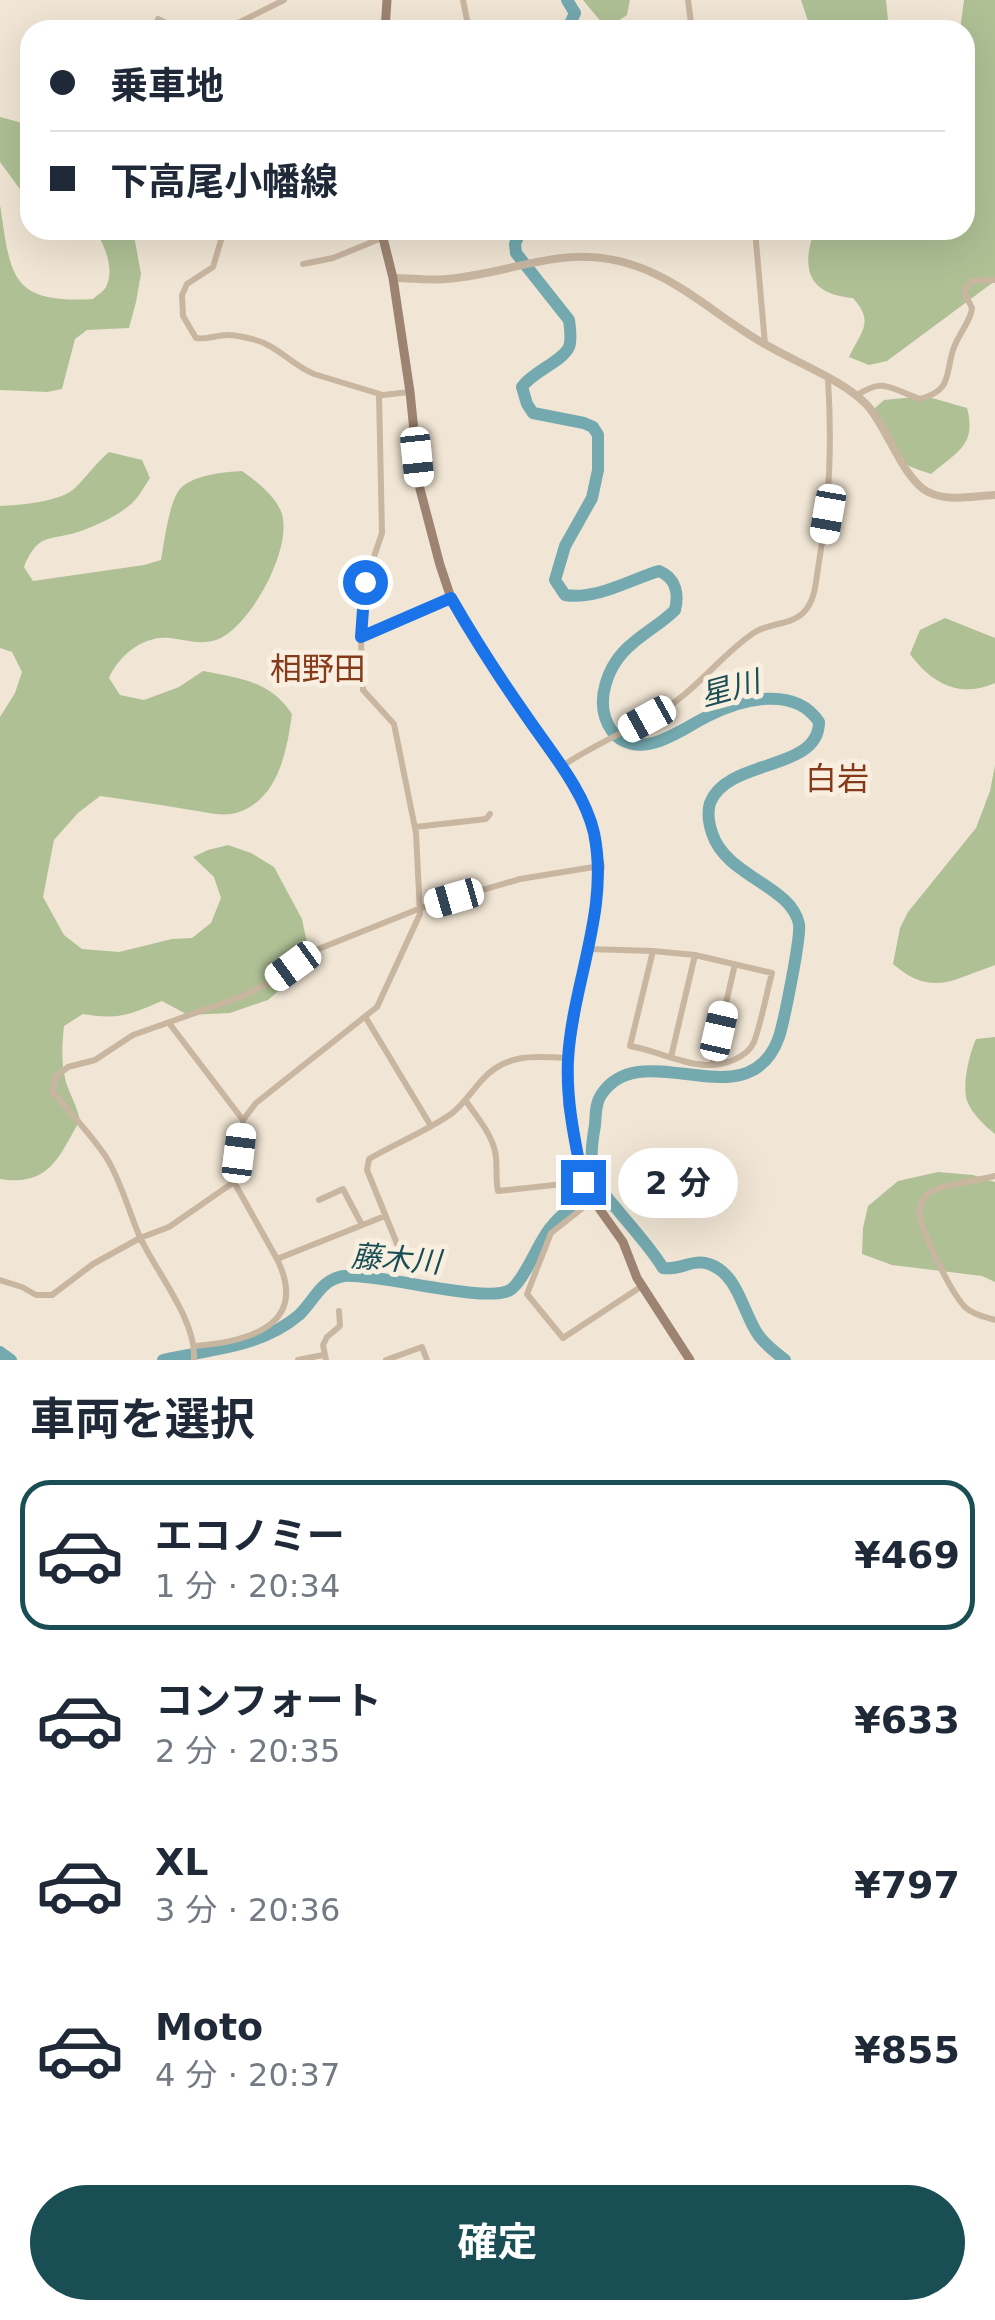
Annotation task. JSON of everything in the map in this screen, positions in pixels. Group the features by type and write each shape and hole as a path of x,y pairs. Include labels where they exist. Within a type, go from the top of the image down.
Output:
{"main road":[{"path":"384,240 410,392 420,489 451,598 561,767 593,828 600,866 596,906 568,1058 568,1106 588,1192 623,1242 642,1286 690,1360"}],"street":[{"path":"244,20 284,0"},
{"path":"221,240 213,267 187,284 182,295 183,316 196,338 231,335 254,339 282,352 306,371 379,394 410,392"},
{"path":"303,264 333,258 370,240"},
{"path":"756,240 765,345"},
{"path":"393,278 444,280 562,256 633,265 677,284 736,327 856,396 875,415 919,486 944,498 995,495"},
{"path":"856,396 868,387 884,385 920,399 938,390 946,383 954,348 971,313 965,289 973,282 995,280"},
{"path":"561,767 670,706 758,630 804,613 814,591 831,482 828,379"},
{"path":"194,1347 255,1336 277,1318 288,1293 277,1259 234,1182 243,1120 256,1103 378,1007 420,914 415,828 394,724 363,690 365,582 382,533 379,394"},
{"path":"361,637 451,598"},
{"path":"415,828 486,819 490,814"},
{"path":"194,1360 193,1336 140,1238 107,1158 54,1094 56,1077 68,1067 95,1060 133,1036 244,996 312,952 421,908 520,879 600,866"},
{"path":"588,949 654,951 695,956 772,973 753,1046 743,1057 712,1065 630,1046 654,951"},
{"path":"671,1057 695,956"},
{"path":"712,1065 734,964"},
{"path":"366,1018 431,1126"},
{"path":"169,1023 243,1120"},
{"path":"404,1262 367,1170 368,1162 466,1101 496,1066 512,1058 529,1056 568,1058"},
{"path":"466,1101 495,1150 498,1191 588,1192"},
{"path":"995,1176 928,1192 919,1214 959,1298 967,1309 995,1320"},
{"path":"0,1280 39,1296 52,1294 93,1264 169,1227 234,1182"},
{"path":"319,1200 343,1189 362,1225"},
{"path":"588,1192 550,1234 527,1294 563,1338 642,1286"},
{"path":"277,1259 385,1216"},
{"path":"298,1360 324,1358 327,1337 340,1326 340,1310"},
{"path":"386,1360 422,1347 427,1360"}],"green space":[{"path":"583,0 630,0 627,15 620,20 600,20"},
{"path":"801,0 886,0 888,20 808,20"},
{"path":"964,0 995,0 995,281 887,361 869,365 849,357 864,327 860,307 853,298 829,293 814,281 808,263 812,240 975,240 975,20 961,20"},
{"path":"0,117 20,122 20,189 0,162"},
{"path":"0,205 12,267 30,290 45,296 93,299 109,280 109,265 100,240 135,240 141,274 129,328 87,330 75,339 62,389 0,390"},
{"path":"925,396 967,408 969,421 963,447 931,474 910,466 895,454 875,415 875,408 884,400"},
{"path":"109,452 142,460 150,478 136,499 118,514 81,531 40,543 24,567 33,581 161,560 170,513 180,489 200,477 242,471 273,498 284,524 276,562 256,602 243,620 216,640 160,638 142,643 126,654 109,678 120,695 144,700 179,687 203,671 242,679 264,688 283,703 292,714 290,728 284,757 272,784 253,805 239,812 212,814 100,796 54,840 43,897 64,935 82,949 119,952 192,938 211,923 221,898 214,877 193,857 228,845 274,867 302,919 307,943 296,976 268,1000 230,1013 188,1015 162,1001 123,1015 83,1014 64,1026 64,1075 80,1120 58,1157 41,1174 17,1180 0,1179 0,717 22,672 12,652 0,648 0,506 40,502 70,492"},
{"path":"945,618 995,638 995,683 958,689 927,673 910,654 920,630"},
{"path":"995,765 995,965 955,980 920,980 893,964 900,928 908,912 976,828"},
{"path":"995,1037 995,1134 973,1112 965,1089 976,1039"},
{"path":"938,1172 973,1175 995,1182 995,1282 982,1276 892,1265 862,1254 868,1206 898,1181"}],"waterway":[{"name":"星川","path":"567,0 575,13 572,20"},
{"name":"星川","path":"517,240 516,253 569,320 570,333 565,352 522,387 527,404 533,413 584,423 598,435 598,470 592,498 565,546 555,580 565,595 577,596 601,592 659,571 673,582 676,592 675,610 624,651 610,672 603,708 612,731 630,743 653,743 721,710 767,699 796,703 819,722 815,738 804,749 734,778 720,789 709,807 710,826 719,848 784,900 799,924 779,1037 764,1062 744,1074 720,1077 642,1072 619,1078 599,1098 592,1148 602,1191 663,1268 703,1263 719,1269 733,1284 760,1337 785,1360"},
{"name":"藤木川","path":"163,1360 234,1346 268,1334 299,1315 329,1281 344,1276 479,1293 510,1290 556,1221 598,1188"},
{"path":"0,1352 11,1360"}],"district":[{"name":"相野田","path":"318,669"},
{"name":"白岩","path":"837,779"}],"route":[{"path":"365,582 361,637 451,598 561,767 593,828 600,866 596,906 568,1058 568,1106 583,1182"}]}
